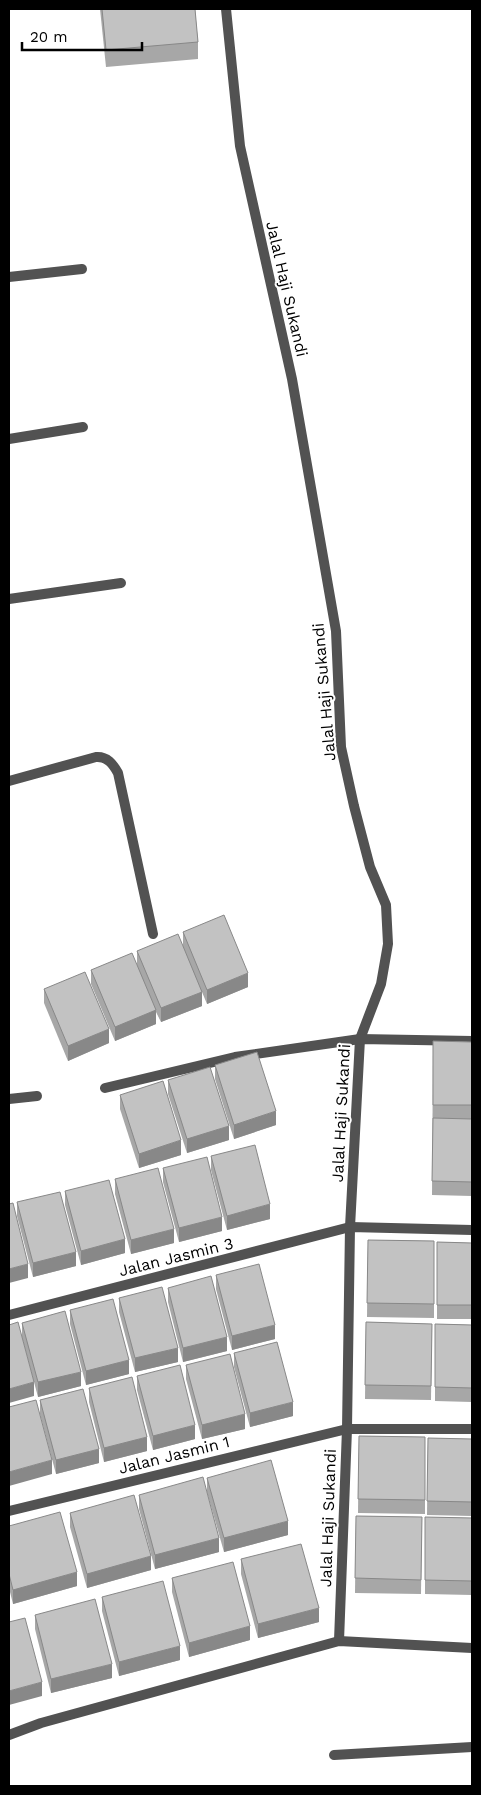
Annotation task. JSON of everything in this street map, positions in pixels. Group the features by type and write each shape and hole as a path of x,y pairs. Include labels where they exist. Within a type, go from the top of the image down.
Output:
{"street":[{"name":"Jalal Haji Sukandi","path":"226,9 240,146 292,379 336,632 341,747 370,867 386,905 388,944 381,984 360,1039 350,1227 347,1429 338,1641"},
{"path":"9,277 82,269"},
{"path":"9,439 83,427"},
{"path":"9,599 121,583"},
{"path":"9,781 101,756 112,763 118,773 153,934"},
{"path":"105,1088 235,1057 360,1039 472,1041"},
{"path":"9,1099 37,1096"},
{"name":"Jalan Jasmin 3","path":"9,1315 350,1227 472,1230"},
{"name":"Jalan Jasmin 1","path":"9,1511 347,1429 472,1429"},
{"path":"9,1735 51,1721 338,1641 472,1648"},
{"path":"334,1754 472,1747"}],"building":[{"path":"102,9 195,9 198,42 106,50"},
{"path":"224,915 248,973 207,990 183,932"},
{"path":"178,934 202,992 161,1008 137,951"},
{"path":"132,953 156,1010 115,1027 91,970"},
{"path":"85,972 109,1029 68,1046 44,989"},
{"path":"433,1041 472,1042 472,1105 433,1105"},
{"path":"257,1052 276,1111 234,1125 215,1065"},
{"path":"210,1067 229,1126 187,1139 168,1080"},
{"path":"163,1081 181,1140 139,1154 120,1095"},
{"path":"433,1118 472,1119 472,1182 432,1181"},
{"path":"255,1145 270,1204 227,1216 211,1156"},
{"path":"207,1157 222,1217 179,1228 163,1168"},
{"path":"158,1168 174,1229 131,1240 115,1179"},
{"path":"109,1180 125,1239 81,1251 65,1191"},
{"path":"60,1192 76,1252 33,1263 17,1202"},
{"path":"13,1203 28,1264 9,1269 9,1204"},
{"path":"368,1240 434,1241 434,1304 367,1303"},
{"path":"437,1242 472,1243 472,1305 437,1305"},
{"path":"259,1264 275,1325 232,1336 216,1275"},
{"path":"211,1276 227,1337 183,1348 168,1288"},
{"path":"162,1287 178,1348 135,1358 119,1298"},
{"path":"113,1299 129,1360 86,1371 70,1310"},
{"path":"65,1311 81,1372 38,1382 22,1323"},
{"path":"18,1322 34,1382 9,1389 9,1325"},
{"path":"366,1322 432,1324 431,1386 365,1385"},
{"path":"435,1324 472,1325 472,1388 435,1387"},
{"path":"277,1342 293,1402 250,1413 234,1353"},
{"path":"230,1354 245,1414 202,1425 186,1365"},
{"path":"180,1365 195,1425 153,1436 137,1376"},
{"path":"132,1377 147,1437 104,1448 89,1388"},
{"path":"83,1389 99,1449 56,1460 40,1400"},
{"path":"36,1400 52,1460 9,1472 9,1407"},
{"path":"359,1436 425,1437 425,1500 358,1499"},
{"path":"428,1438 472,1439 472,1502 427,1501"},
{"path":"271,1460 288,1521 224,1538 207,1478"},
{"path":"203,1477 219,1538 155,1555 139,1495"},
{"path":"134,1495 151,1556 87,1574 70,1513"},
{"path":"60,1512 77,1572 13,1590 9,1574 9,1526"},
{"path":"356,1516 422,1517 421,1580 355,1578"},
{"path":"425,1517 472,1518 472,1581 425,1580"},
{"path":"301,1544 319,1608 258,1624 241,1559"},
{"path":"233,1562 250,1626 189,1643 172,1578"},
{"path":"163,1581 180,1646 119,1662 102,1597"},
{"path":"95,1599 112,1664 51,1679 35,1615"},
{"path":"25,1618 42,1682 9,1691 9,1622"}]}
